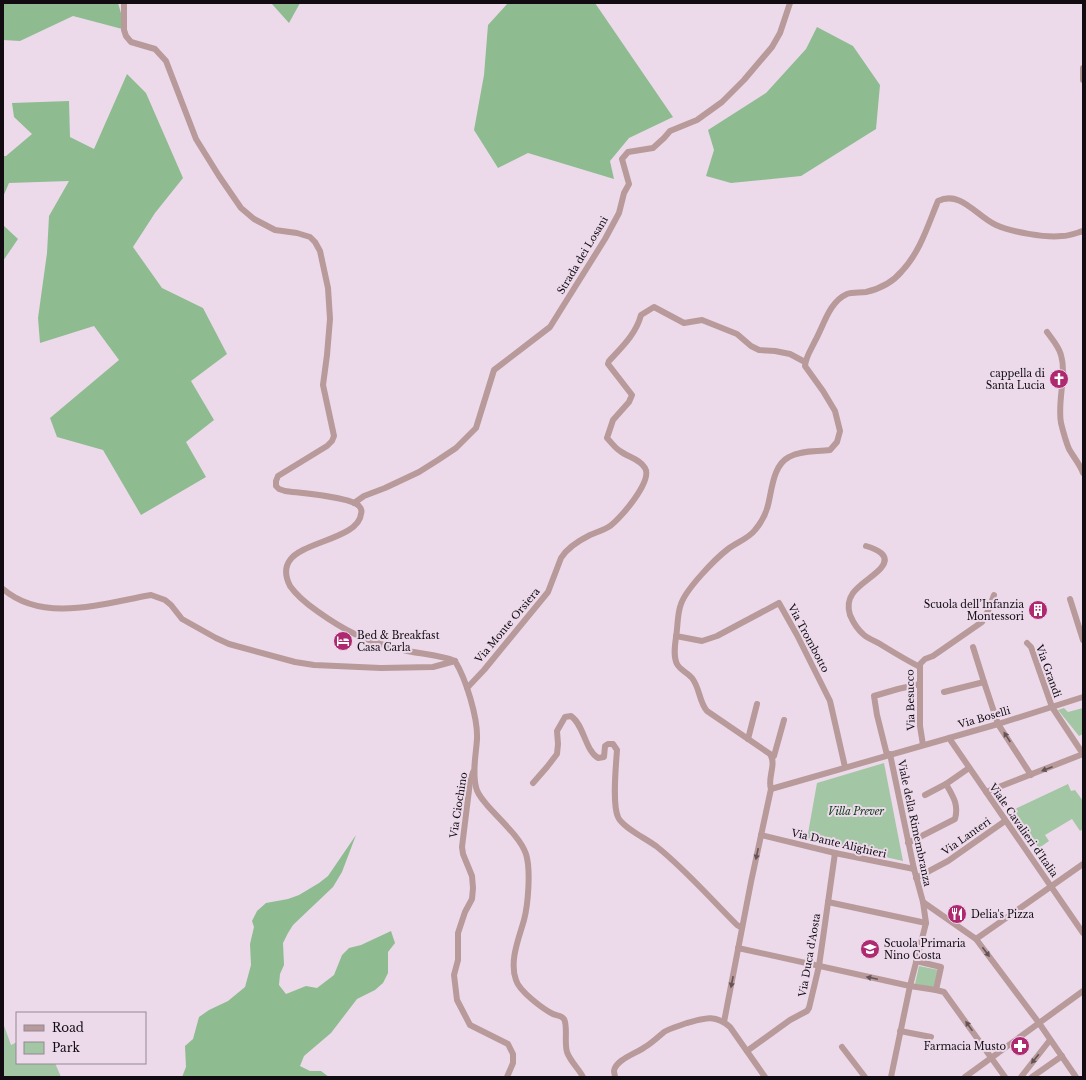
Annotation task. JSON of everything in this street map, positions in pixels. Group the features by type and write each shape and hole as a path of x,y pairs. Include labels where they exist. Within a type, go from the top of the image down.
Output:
{"street":[{"path":"124,3 124,30 126,36 131,42 137,45 150,46 155,49 166,61 196,139 218,176 241,208 254,219 275,230 297,233 310,237 320,251 328,288 330,319 323,385 334,436 332,441 327,446 278,476 276,486 285,491 354,502 362,511 361,518 355,525 337,536 303,550 290,560 286,572 289,585 310,606 333,623 360,637 398,649 440,656 455,661 460,669 467,688 477,728 475,765 476,788 480,796 498,818 516,836 526,854 528,891 524,919 515,955 514,966 516,980 526,995 553,1014 559,1015 564,1019 566,1024 565,1041 567,1054 583,1077"},
{"name":"Strada dei Losani","path":"354,502 364,496 419,472 456,448 476,428 494,370 550,327 605,239 618,213 629,184 622,159 628,152 653,148 670,130 697,120 722,102 744,80 772,47 780,33 790,3"},
{"path":"1083,68 1083,80"},
{"path":"772,758 770,754 707,711 692,678 678,666 675,659 675,652 679,610 683,599 701,576 728,549 747,538 755,530 765,514 770,489 779,466 788,457 801,453 830,450 837,442 840,431 835,411 824,391 805,366 805,362 828,313 837,302 848,294 866,292 884,286 902,272 916,253 938,201 945,198 960,200 984,218 1007,230 1053,237 1073,235 1083,230"},
{"name":"Via Monte Orsiera","path":"467,688 484,670 548,592 561,558 565,553 589,535 608,527 614,522 630,504 645,482 647,476 646,468 639,461 621,452 607,438 613,420 629,402 632,395 608,364 630,338 639,324 641,315 654,307 684,324 702,320 737,334 751,346 759,350 790,354 805,362"},
{"path":"1047,332 1062,356 1061,423 1069,449 1080,464 1083,473"},
{"path":"866,546 880,550 884,555 884,560 882,567 860,584 854,591 850,599 850,614 864,635 920,667"},
{"path":"3,589 18,599 43,606 76,609 151,595 158,596 171,605 182,619 216,638 229,644 295,662 314,665 401,668 433,667 455,661"},
{"name":"Via Besucco","path":"923,745 920,726 920,664 925,659 933,656 982,622 994,595"},
{"path":"1070,599 1083,640"},
{"name":"Via Trombotto","path":"676,636 702,640 717,636 779,603 829,698 846,767"},
{"name":"Via Grandi","path":"1027,643 1031,647 1052,707 1083,754"},
{"path":"973,647 998,724 1031,775"},
{"path":"944,692 984,682"},
{"path":"888,755 877,715 874,696 920,684"},
{"name":"Via Boselli","path":"888,755 998,724 1083,697"},
{"path":"748,739 757,704"},
{"path":"533,783 557,754 557,731 565,717 571,716 576,720 585,740 595,756 598,758 604,757 605,746 608,744 613,744 617,750 615,776 617,816 622,824 664,852 737,925 742,928"},
{"path":"724,1022 771,789 772,758 774,756 784,720"},
{"name":"Viale Cavalieri d'Italia","path":"948,738 1083,933"},
{"path":"986,792 1083,754"},
{"name":"Viale della Rimembranza","path":"771,789 888,755 916,878 923,902 976,939 1039,1023 1076,1077"},
{"name":"Via Ciochino","path":"475,765 470,782 462,847 463,854 472,876 472,899 465,912 458,933 458,960 454,975 457,1000 470,1025 508,1044 514,1054 513,1063 507,1077"},
{"path":"925,795 946,784 969,768"},
{"path":"908,843 955,819 957,812 956,804 946,784"},
{"name":"Via Lanteri","path":"916,878 948,861 1006,820"},
{"name":"Via Dante Alighieri","path":"761,835 835,853 914,869"},
{"name":"Via Duca d'Aosta","path":"747,1051 790,1020 807,1011 812,999 819,966 835,853"},
{"path":"976,939 1083,864"},
{"path":"828,902 926,923"},
{"path":"891,1077 910,986 926,923 923,902"},
{"path":"738,948 910,986 944,992 1005,1077"},
{"path":"916,961 941,967 936,990"},
{"path":"965,1077 1083,991"},
{"path":"615,1077 614,1071 617,1065 623,1060 673,1028 700,1019 717,1019 730,1026 765,1077"},
{"path":"900,1031 931,1037"},
{"path":"1021,1077 1050,1040"},
{"path":"842,1046 865,1077"},
{"path":"1032,1077 1062,1056"}],"green space":[{"path":"3,3 118,3 126,30 73,16 20,41 3,40"},
{"path":"271,3 300,3 289,23"},
{"path":"508,3 595,3 673,117 629,138 610,161 614,179 528,153 498,168 474,130 484,75 488,25"},
{"path":"817,27 853,46 880,85 876,129 801,176 731,183 706,176 714,150 708,130 766,93 806,49"},
{"path":"127,74 146,93 183,178 155,213 133,247 162,288 203,308 227,354 191,381 214,420 186,442 206,477 141,515 103,450 57,437 50,418 119,360 94,326 40,343 38,318 47,253 49,216 69,181 9,183 3,197 3,156 6,156 32,134 14,117 12,103 69,101 70,137 94,149"},
{"path":"3,225 18,239 3,261"},
{"path":"1064,708 1068,712 1083,708 1083,734 1079,736 1058,710"},
{"name":"Villa Prever","path":"884,763 903,861 807,839 817,783"},
{"path":"1068,784 1071,791 1075,790 1083,801 1083,829 1080,831 1072,819 1045,835 1049,841 1039,848 1013,810"},
{"path":"356,835 342,872 333,887 293,925 283,943 284,965 280,974 279,985 286,994 306,986 317,988 334,975 342,955 349,948 361,945 391,931 395,943 388,952 388,973 383,983 375,990 357,999 331,1033 304,1056 300,1066 310,1071 321,1071 329,1077 182,1077 186,1067 185,1046 193,1039 199,1017 209,1010 228,1001 245,987 251,965 250,944 254,927 252,921 257,911 266,903 288,899 299,895 319,883 328,876"},
{"path":"919,966 939,970 935,988 915,984"},
{"path":"3,1023 11,1045 16,1042 16,1064 55,1064 61,1077 3,1077"}],"place":[{"name":"cappella di Santa Lucia","path":"1059,379"},
{"name":"Scuola dell’Infanzia Montessori","path":"1038,610"},
{"name":"Bed & Breakfast Casa Carla","path":"343,641"},
{"name":"Delia's Pizza","path":"957,914"},
{"name":"Scuola Primaria Nino Costa","path":"870,949"},
{"name":"Farmacia Musto","path":"1020,1046"}]}
